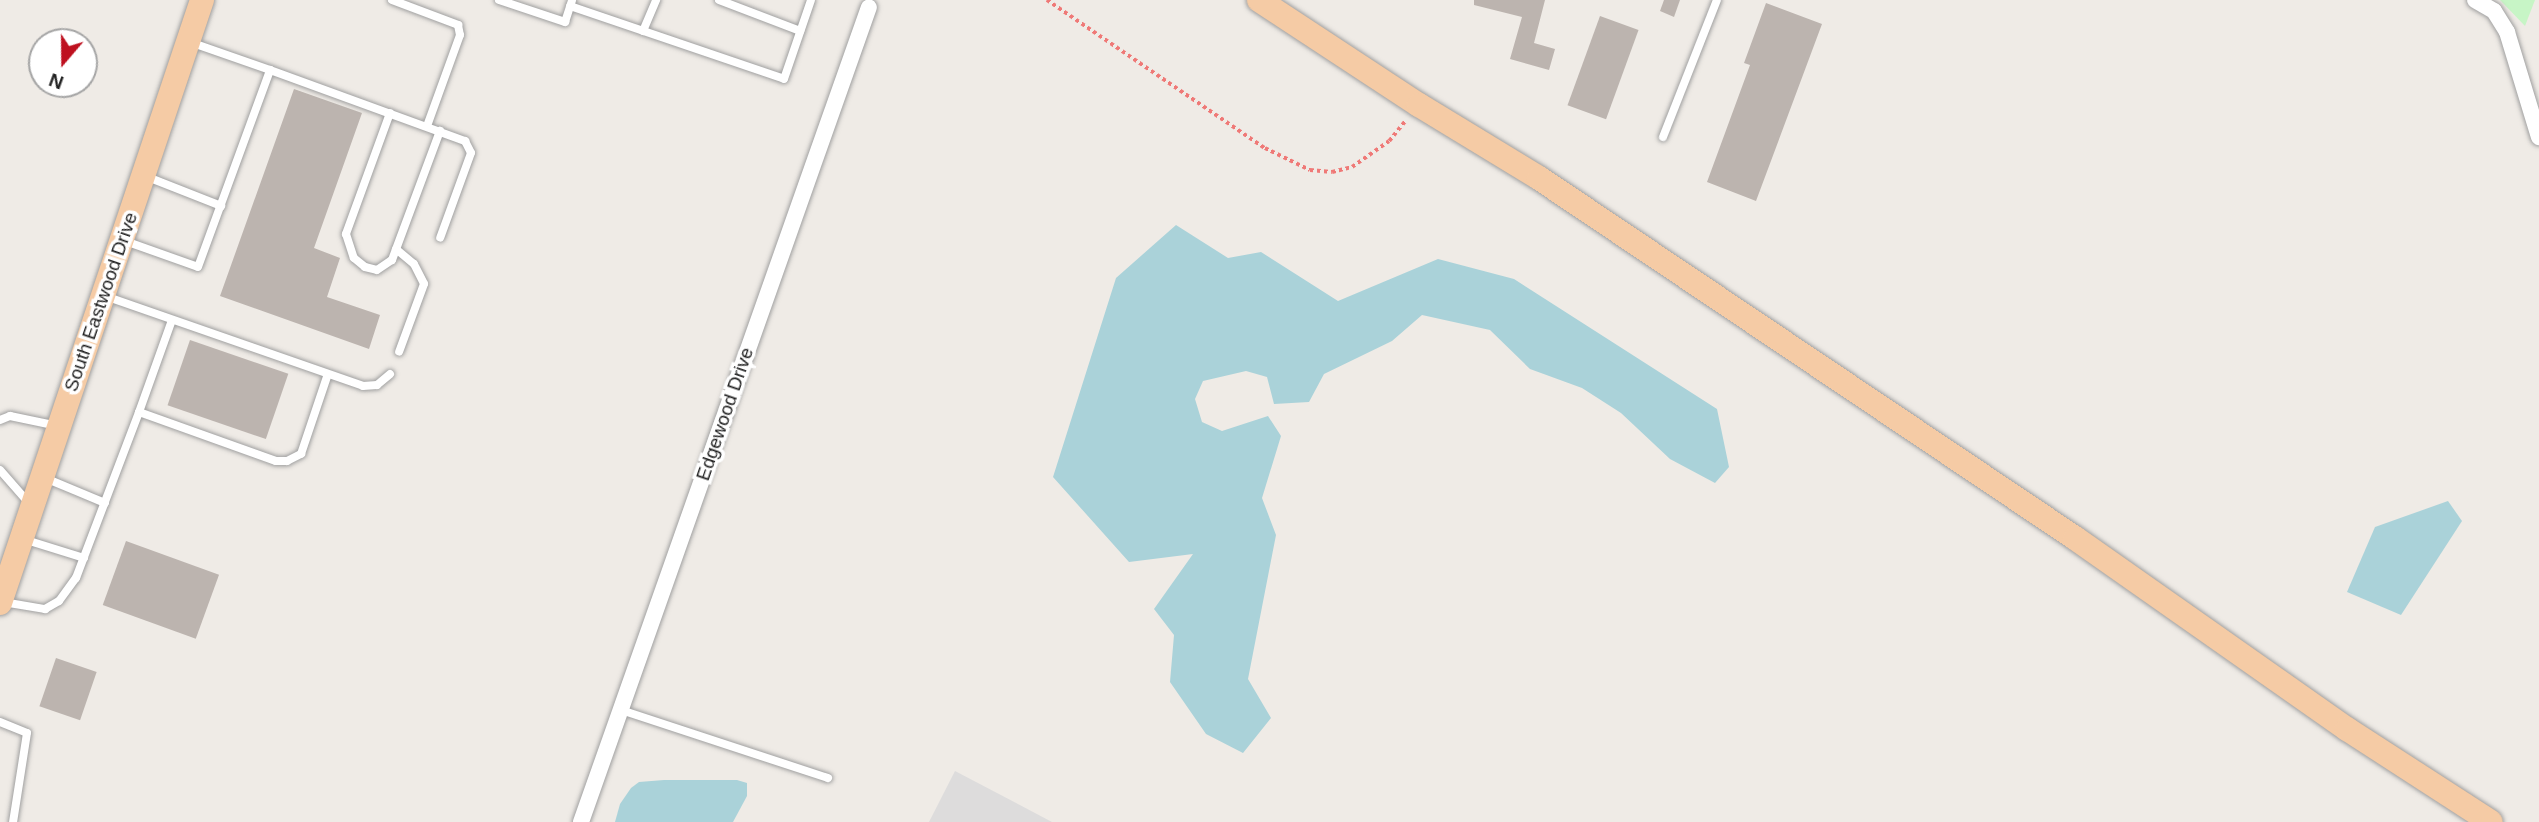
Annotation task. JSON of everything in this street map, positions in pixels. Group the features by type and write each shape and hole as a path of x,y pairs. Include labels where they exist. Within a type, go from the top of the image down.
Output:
{"main road":[{"name":"South Eastwood Drive","path":"0,603 202,0"},
{"path":"1241,0 1323,43"},
{"path":"1259,0 1539,178 2075,538 2347,729 2491,822"}],"street":[{"path":"2475,0 2494,11 2507,33 2539,137"},
{"name":"Edgewood Drive","path":"581,822 869,7"}],"lane":[{"path":"392,0 458,25 460,35 427,126"},
{"path":"499,0 565,22 571,3 643,31 784,79 811,0"},
{"path":"643,31 656,0"},
{"path":"719,0 800,31"},
{"path":"1663,137 1717,0"},
{"path":"188,41 465,141 471,153 440,239"},
{"path":"122,240 198,267 270,70"},
{"path":"390,113 346,234 354,258 365,267 377,270 387,266 396,249 440,131"},
{"path":"144,176 221,206"},
{"path":"396,249 414,264 424,284 399,352"},
{"path":"103,296 362,386 377,385 390,374"},
{"path":"0,603 45,609 59,601 76,578 172,320"},
{"path":"139,412 276,460 287,461 301,454 328,374"},
{"path":"0,420 10,416 60,426"},
{"path":"0,470 33,506"},
{"path":"42,477 105,503"},
{"path":"22,539 84,558"},
{"path":"621,710 828,778"},
{"path":"0,722 27,733 13,822"}],"path":[{"path":"1047,0 1265,148 1310,170 1332,172 1352,167 1389,141 1419,104"}],"shaded area":[{"path":"955,771 1052,822 929,822"}],"green space":[{"path":"2500,0 2535,0 2525,26"}],"water":[{"path":"1176,225 1228,258 1261,252 1338,301 1438,259 1514,279 1717,409 1729,467 1715,483 1670,459 1621,413 1582,388 1530,369 1490,330 1422,315 1392,341 1324,374 1309,402 1274,404 1267,377 1246,371 1203,381 1195,399 1202,422 1222,431 1268,416 1281,436 1262,498 1276,535 1248,679 1271,718 1243,753 1206,734 1170,682 1174,635 1154,609 1193,554 1129,562 1053,477 1116,278"},
{"path":"2448,501 2462,521 2401,615 2347,592 2375,527"},
{"path":"737,780 747,783 747,796 733,822 615,822 620,804 631,788 639,782"}],"building":[{"path":"1474,0 1545,0 1534,43 1555,49 1549,70 1510,59 1522,17 1474,5"},
{"path":"1664,0 1680,0 1674,17 1660,11"},
{"path":"1766,3 1822,24 1756,201 1707,182 1750,65 1744,63"},
{"path":"1600,16 1639,30 1606,119 1568,105"},
{"path":"294,89 362,113 314,248 340,258 327,297 380,315 369,349 220,296"},
{"path":"190,340 288,374 266,439 168,405"},
{"path":"126,541 219,575 196,639 103,605"},
{"path":"56,658 97,672 80,720 39,706"}]}
